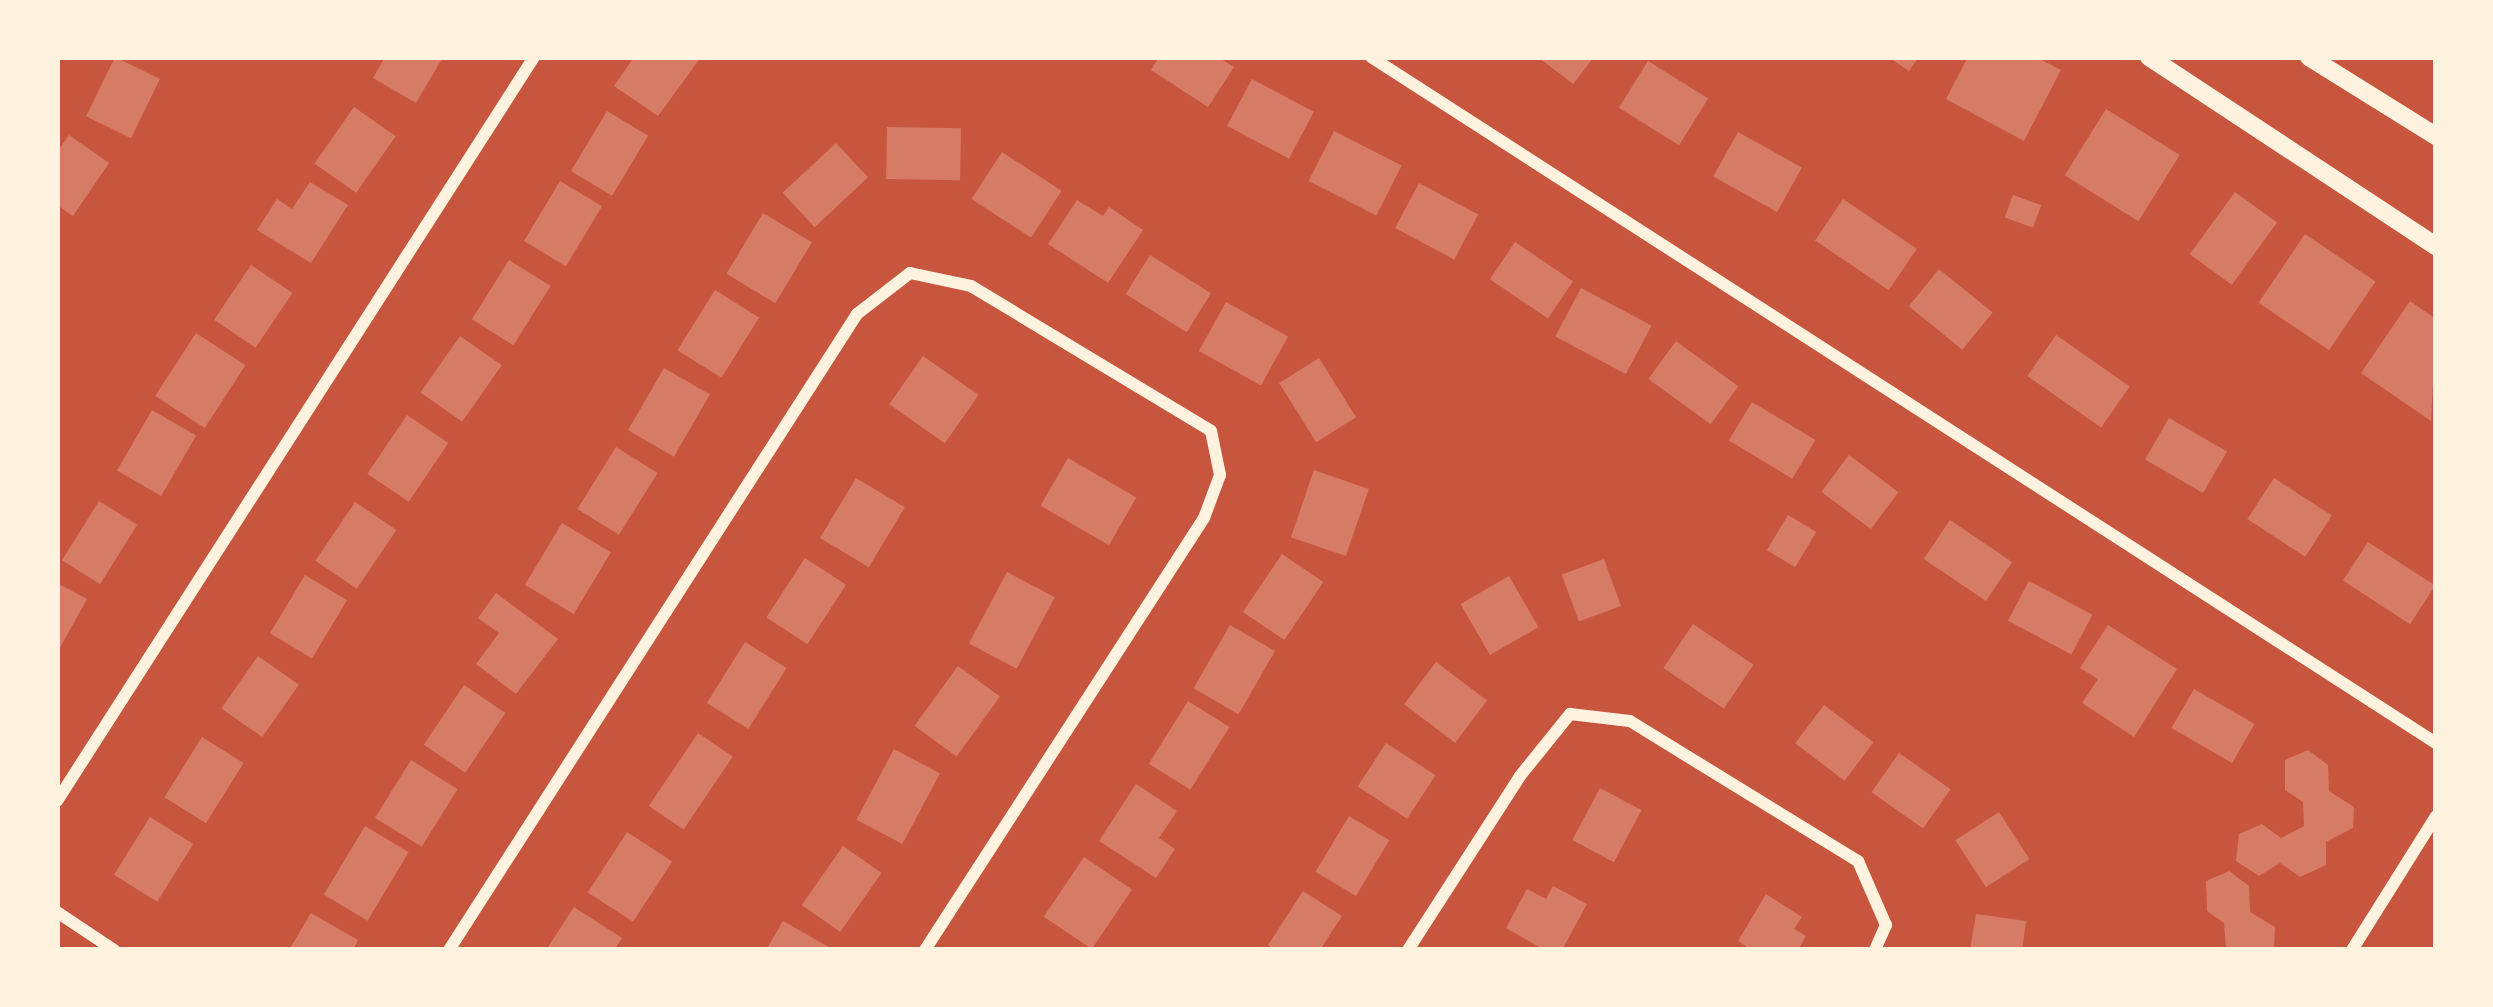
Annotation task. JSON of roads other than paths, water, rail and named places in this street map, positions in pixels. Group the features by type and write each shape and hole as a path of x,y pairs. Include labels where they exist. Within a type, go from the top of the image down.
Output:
{"street":[{"path":"57,801 534,57"},
{"path":"1371,57 2436,743"},
{"path":"2149,57 2436,246"},
{"path":"2309,57 2436,136"},
{"path":"449,950 856,314 910,273 971,286 1211,431 1220,475 1204,518 925,950"},
{"path":"1408,950 1520,776 1570,714 1630,721 1858,861 1886,926 1875,950"},
{"path":"2352,950 2436,816"},
{"path":"57,912 114,950"}]}
